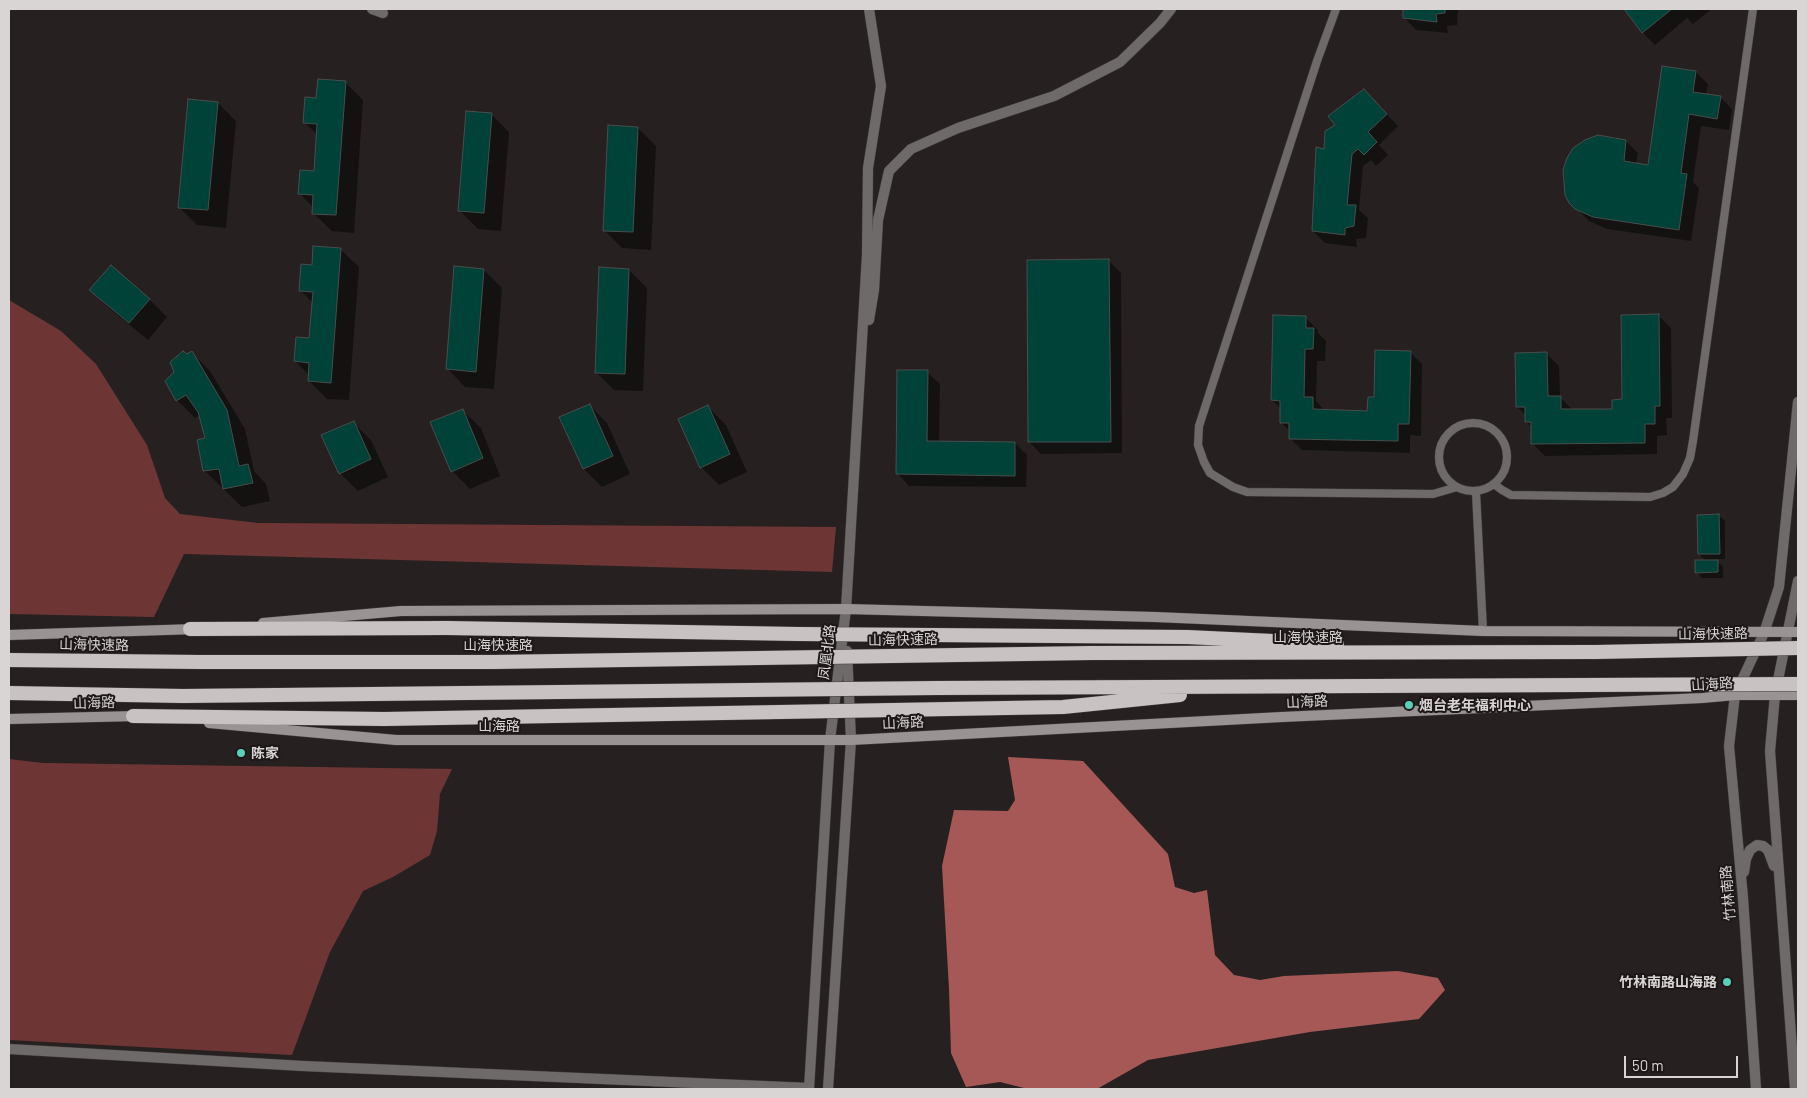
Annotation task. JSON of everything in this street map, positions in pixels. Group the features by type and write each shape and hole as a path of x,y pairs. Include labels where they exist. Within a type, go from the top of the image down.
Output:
{"highway":[{"path":"190,629 447,628 808,634 1186,637 1505,653"},
{"name":"山海快速路","path":"9,660 493,662 1091,653 1505,653 1798,648"},
{"path":"9,693 183,696 1798,684"},
{"path":"133,716 384,719 1063,707 1262,687"}],"main road":[{"path":"9,635 190,629 401,611 846,609 1155,617 1482,631 1798,632"},
{"name":"山海路","path":"9,719 133,716 396,740 851,740 1735,695 1798,695"}],"street":[{"path":"372,9 384,13"},
{"path":"846,609 867,255 868,168 882,86 869,9"},
{"path":"861,360 874,290 878,220 889,171 911,149 958,128 1054,96 1120,62 1160,23 1170,9"},
{"name":"竹林南路","path":"1756,1089 1743,898 1729,746 1735,695 1764,633 1779,586 1798,402"},
{"path":"1795,1089 1770,751 1775,695 1798,581"},
{"name":"凤凰北路","path":"809,1089 830,740 846,609"},
{"name":"凤凰北路","path":"828,1089 851,740 846,609"},
{"path":"1743,898 1743,876 1746,859 1750,850 1757,845 1763,846 1768,850 1780,898"},
{"path":"9,1049 313,1066 809,1089"}],"lane":[{"path":"1336,9 1317,61 1199,426 1198,444 1210,473 1233,488 1247,492 1433,494 1457,488 1476,492 1494,484 1506,468 1507,449 1497,432 1480,422 1460,424 1445,436 1438,454 1443,474 1457,488"},
{"path":"1494,484 1511,494 1650,497 1673,487 1683,474 1690,458 1693,440 1754,9"},
{"path":"1476,492 1482,631"}],"shaded area":[{"path":"9,300 61,331 96,364 147,445 165,498 180,514 258,523 836,527 832,572 184,554 154,617 9,614"},
{"path":"1008,757 1083,761 1168,854 1175,887 1194,893 1207,890 1215,955 1234,975 1260,980 1284,976 1398,971 1438,978 1445,990 1419,1019 1310,1032 1148,1060 1097,1089 1028,1089 1000,1082 966,1087 951,1053 942,866 954,810 1008,811 1015,800"},
{"path":"9,759 43,763 452,769 440,794 437,831 430,855 393,877 363,891 330,952 292,1055 9,1040"}],"building":[{"path":"1403,9 1445,9 1445,13 1436,14 1437,22 1403,18"},
{"path":"1624,9 1672,9 1642,33"},
{"path":"1662,66 1696,71 1693,92 1721,96 1717,119 1689,114 1681,173 1687,174 1679,230 1593,217 1575,209 1565,195 1563,170 1573,148 1585,140 1598,135 1626,140 1624,161 1648,165"},
{"path":"318,79 346,81 336,215 312,214 313,195 298,194 300,170 314,171 317,124 303,123 305,97 316,98"},
{"path":"1364,89 1387,114 1368,132 1377,142 1364,155 1358,149 1352,154 1347,205 1356,205 1354,226 1345,228 1345,235 1312,231 1316,147 1324,149 1325,131 1335,125 1328,116"},
{"path":"188,99 218,102 208,210 178,208"},
{"path":"466,111 492,113 484,213 458,211"},
{"path":"608,125 638,127 633,232 603,231"},
{"path":"313,246 341,248 331,383 308,381 309,363 294,361 296,337 309,338 313,292 299,291 301,264 312,265"},
{"path":"1109,259 1111,442 1028,442 1027,260"},
{"path":"111,265 150,299 129,323 89,290"},
{"path":"454,266 484,269 476,372 446,369"},
{"path":"599,267 629,269 625,374 595,373"},
{"path":"1659,314 1660,406 1655,406 1655,424 1645,424 1645,443 1531,444 1531,422 1525,422 1525,407 1516,407 1515,353 1547,352 1548,396 1561,396 1561,409 1612,409 1612,400 1622,399 1621,315"},
{"path":"1273,315 1306,316 1306,328 1314,328 1313,349 1305,349 1304,397 1313,397 1313,409 1367,411 1368,397 1374,397 1375,350 1411,351 1409,424 1398,424 1398,441 1289,439 1289,423 1280,423 1280,401 1271,400"},
{"path":"183,351 187,354 192,351 227,410 239,466 248,464 253,483 223,489 219,469 203,471 197,440 205,438 198,412 186,395 176,401 165,381 174,372 170,362"},
{"path":"897,370 928,370 927,441 1015,442 1015,476 896,474"},
{"path":"590,404 613,456 583,469 559,417"},
{"path":"708,405 730,454 700,468 678,419"},
{"path":"463,409 483,458 451,472 430,422"},
{"path":"354,421 371,459 339,474 321,435"},
{"path":"1719,514 1720,554 1698,554 1697,515"},
{"path":"1695,560 1718,560 1718,572 1695,573"}],"place":[{"name":"烟台老年福利中心","path":"1409,705"},
{"name":"陈家","path":"241,753"},
{"name":"竹林南路山海路","path":"1727,982"}]}
